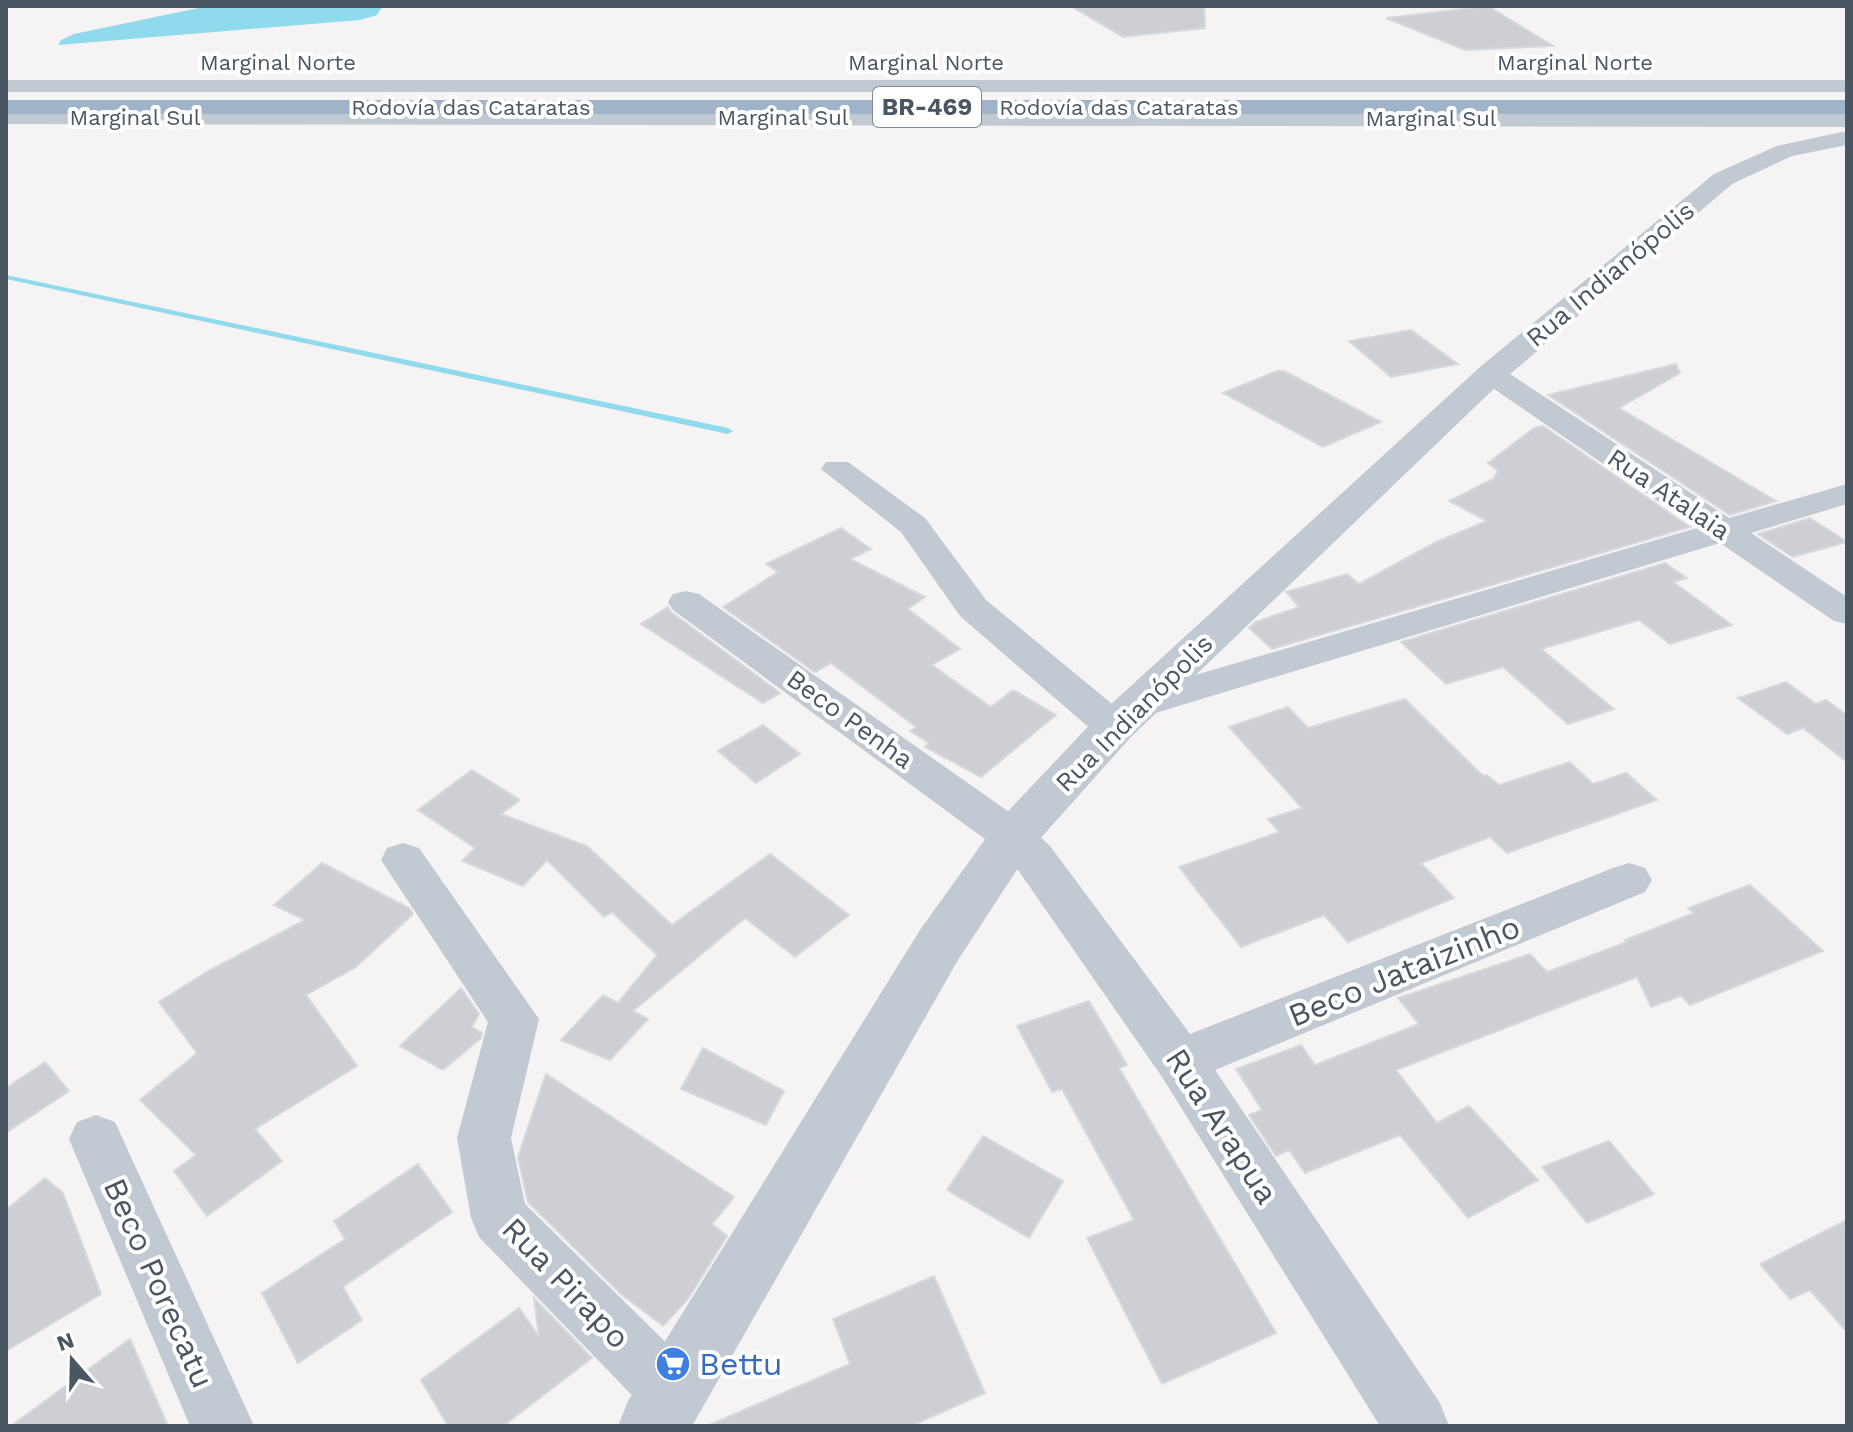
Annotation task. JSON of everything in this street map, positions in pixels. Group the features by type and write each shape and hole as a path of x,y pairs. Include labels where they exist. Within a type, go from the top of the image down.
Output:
{"highway":[{"path":"1690,96 1816,86"},
{"name":"Rodovía das Cataratas","path":"6,96 1847,96"},
{"name":"Rodovía das Cataratas","path":"6,108 1847,107"},
{"path":"6,108 136,117"}],"street":[{"name":"Marginal Norte","path":"6,86 1847,86"},
{"name":"Marginal Sul","path":"6,117 1847,120"},
{"path":"1750,120 1770,128 1785,151"},
{"name":"Rua Indianópolis","path":"663,1410 939,945 1013,837 1126,716 1491,374 1723,179 1785,151 1847,137"},
{"name":"Rua Atalaia","path":"1491,374 1847,613"},
{"path":"837,469 913,525 973,608 1126,716 1721,530 1847,494"},
{"name":"Beco Penha","path":"686,602 1013,837"},
{"name":"Rua Arapua","path":"1013,837 1034,858 1180,1061 1417,1426"},
{"name":"Rua Pirapo","path":"403,860 514,1019 484,1138 499,1218 663,1410"},
{"name":"Beco Jataizinho","path":"1180,1061 1629,880"},
{"name":"Beco Porecatu","path":"96,1139 222,1426"}],"water":[{"path":"208,6 383,6 377,15 360,20 58,45 61,40 74,34"}],"building":[{"path":"1071,6 1204,6 1205,28 1123,37"},
{"path":"1488,6 1553,46 1465,50 1386,18"},
{"path":"1411,330 1458,364 1391,377 1349,341"},
{"path":"1676,364 1680,373 1619,408 1776,501 1730,515 1548,395"},
{"path":"1284,371 1381,422 1323,447 1223,393"},
{"path":"1543,426 1690,527 1272,649 1249,628 1256,622 1299,607 1286,592 1347,574 1359,584 1436,542 1487,521 1449,501 1493,479 1498,471 1488,463 1534,428"},
{"path":"1810,518 1847,542 1793,557 1758,534"},
{"path":"841,528 871,549 850,559 925,597 908,609 960,649 932,665 991,707 1013,690 1056,715 981,777 925,747 929,743 910,731 916,727 831,663 815,672 723,607 778,572 766,564"},
{"path":"1665,563 1687,578 1673,582 1732,625 1670,644 1639,620 1541,649 1614,709 1568,724 1503,667 1446,684 1401,642"},
{"path":"668,607 780,693 763,703 641,624"},
{"path":"1786,682 1816,704 1826,700 1847,715 1847,762 1803,728 1787,734 1738,698"},
{"path":"1405,699 1483,776 1487,775 1499,785 1570,762 1593,784 1626,773 1657,800 1507,853 1490,837 1421,863 1454,898 1348,942 1324,915 1241,947 1179,867 1279,832 1268,819 1302,808 1229,727 1288,707 1308,728"},
{"path":"763,725 800,754 756,783 718,751"},
{"path":"472,770 520,800 501,814 587,846 672,925 770,854 849,915 795,957 745,918 633,1011 648,1019 610,1060 561,1040 603,995 618,1003 657,955 612,912 604,917 547,860 523,886 462,861 475,848 418,810"},
{"path":"322,863 409,908 413,914 356,967 306,995 357,1066 255,1129 282,1161 207,1216 174,1171 196,1155 140,1100 197,1053 159,1002 208,971 305,920 274,905"},
{"path":"1750,885 1823,951 1690,1005 1681,996 1651,1007 1637,977 1396,1070 1437,1123 1469,1106 1538,1180 1468,1218 1400,1135 1305,1173 1289,1150 1276,1156 1249,1115 1262,1110 1236,1069 1301,1045 1315,1065 1419,1024 1398,998 1530,954 1547,972 1627,942 1625,940 1694,913 1688,908"},
{"path":"461,988 479,1014 472,1027 482,1033 481,1038 443,1070 400,1046"},
{"path":"1089,1001 1127,1065 1119,1068 1276,1333 1162,1384 1087,1238 1134,1220 1062,1089 1052,1092 1017,1026"},
{"path":"703,1048 784,1091 766,1125 681,1089"},
{"path":"45,1062 69,1091 6,1133 6,1088"},
{"path":"546,1074 734,1197 712,1224 727,1236 688,1299 663,1326 621,1294 528,1202 518,1157"},
{"path":"983,1136 1063,1181 1029,1238 947,1190"},
{"path":"1609,1141 1654,1194 1587,1223 1542,1167"},
{"path":"418,1164 452,1212 343,1287 362,1320 298,1363 262,1293 345,1239 334,1221"},
{"path":"45,1178 63,1193 101,1294 6,1351 6,1210"},
{"path":"1847,1220 1847,1332 1810,1290 1790,1299 1760,1264"},
{"path":"934,1276 985,1393 911,1426 707,1426 850,1364 833,1319"},
{"path":"534,1298 592,1358 503,1426 448,1426 421,1380 519,1308 539,1337"},
{"path":"130,1339 168,1426 11,1426 105,1357"}],"waterway":[{"path":"6,277 728,431"}],"place":[{"name":"Bettu","path":"673,1364"}]}
